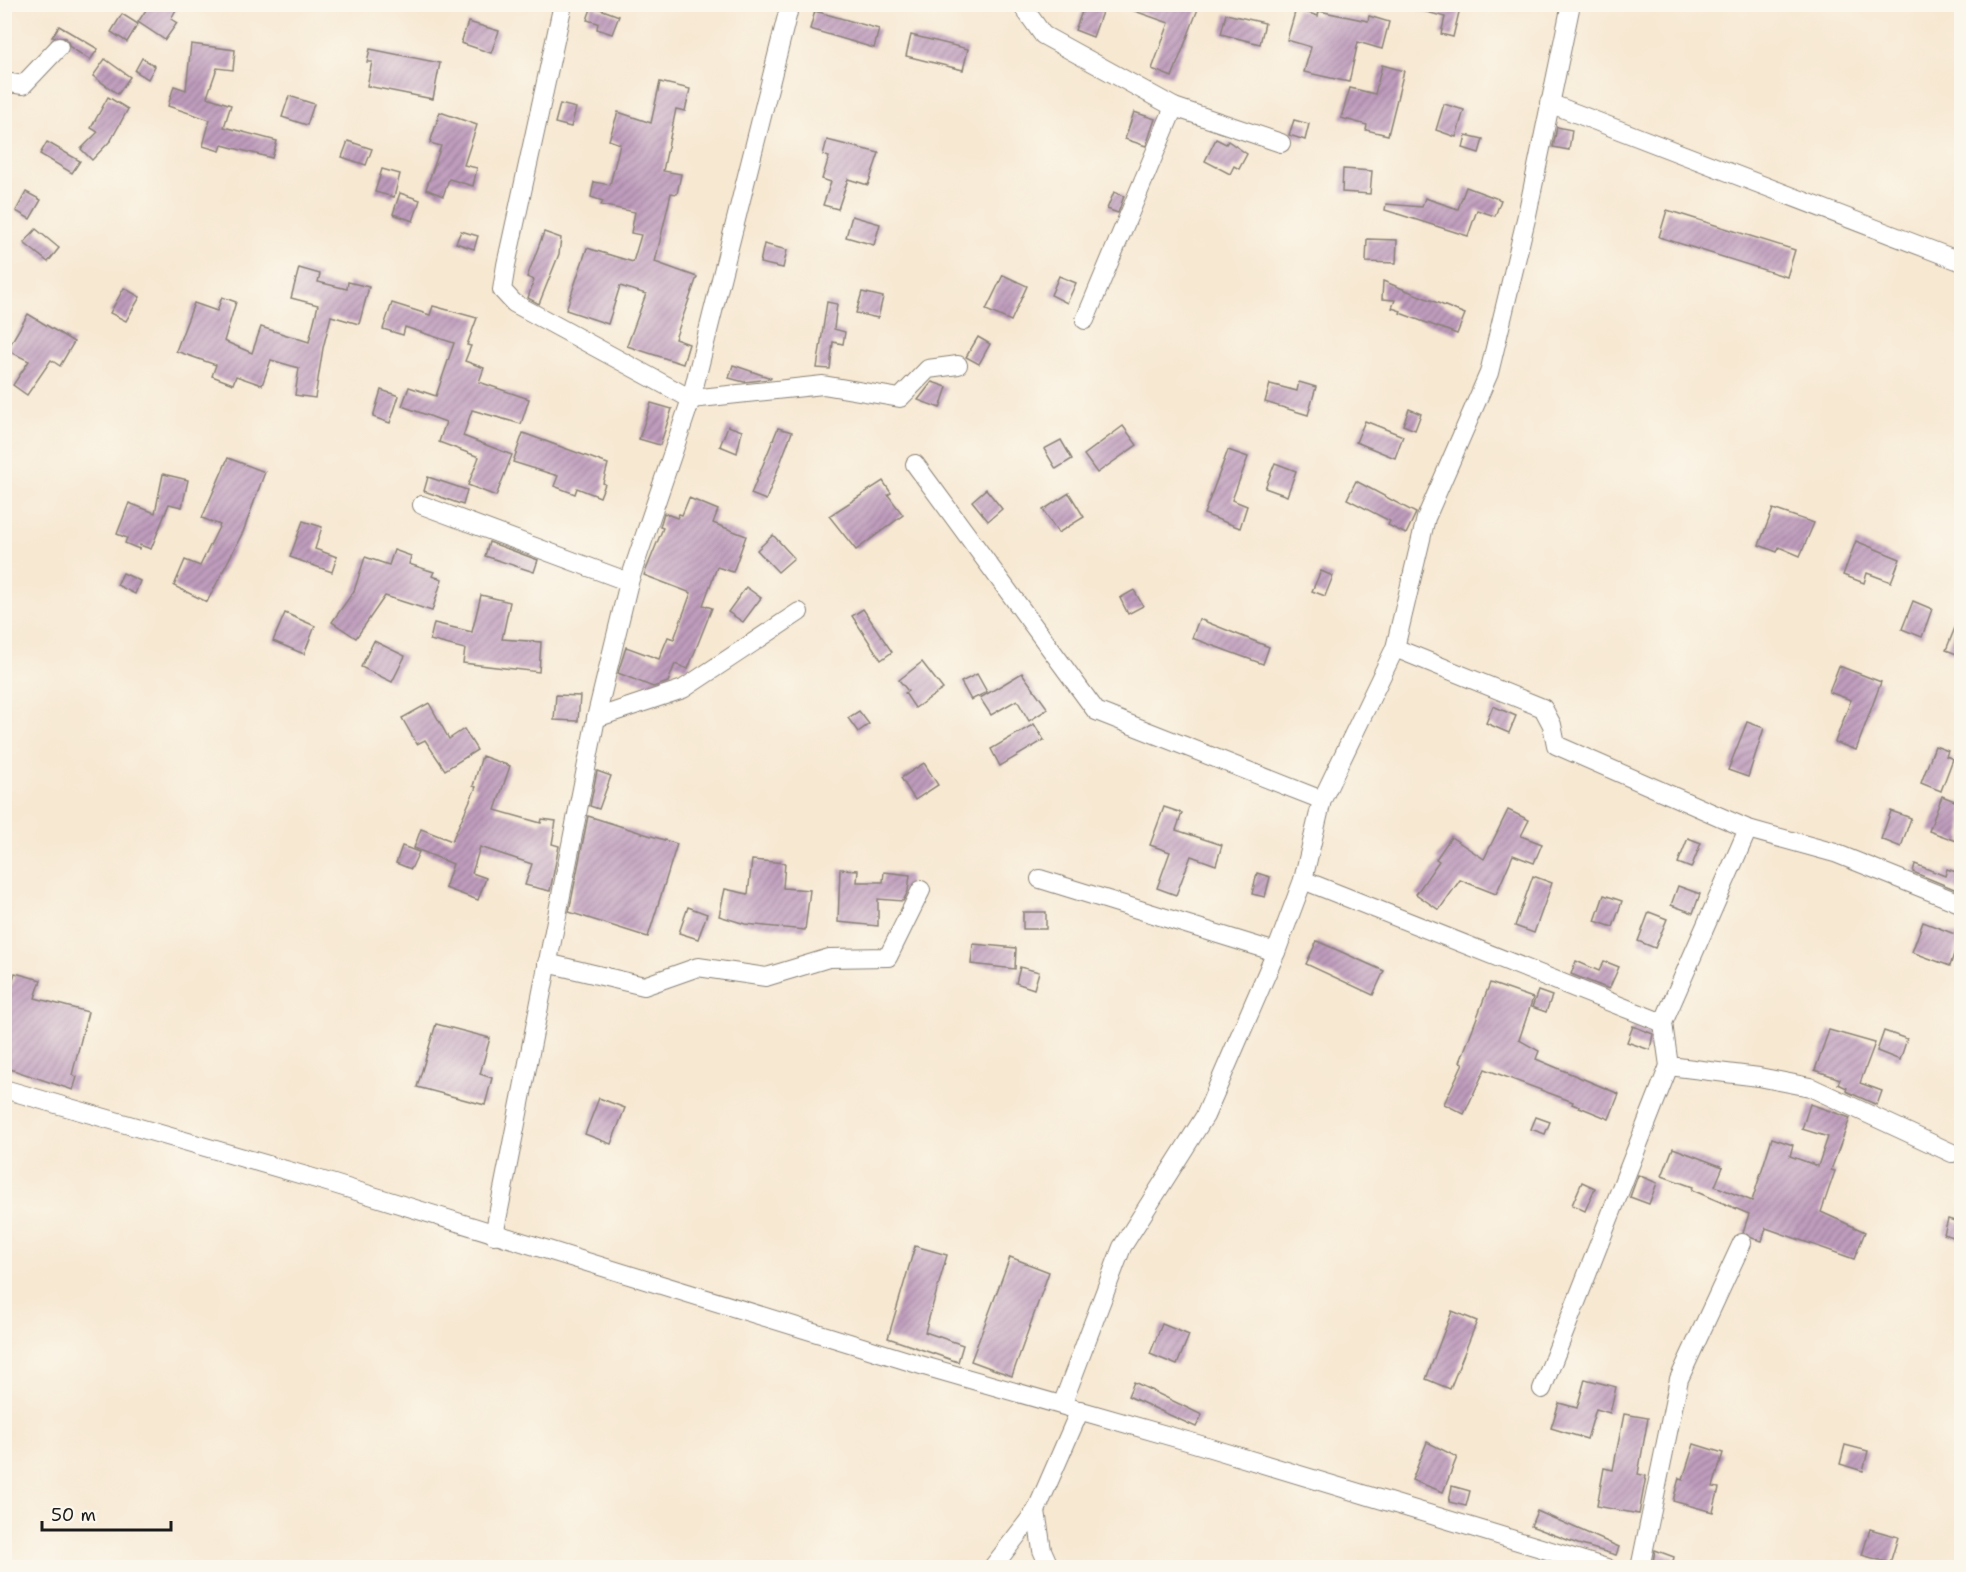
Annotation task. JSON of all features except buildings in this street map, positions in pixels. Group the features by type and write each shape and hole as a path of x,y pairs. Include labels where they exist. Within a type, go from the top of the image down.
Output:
{"street":[{"path":"563,4 502,290 514,303 691,399 824,385 900,398 928,369 958,365"},
{"path":"494,1235 596,718 628,582 691,399 790,4"},
{"path":"1021,4 1043,35 1174,106 1281,143"},
{"path":"992,1568 1036,1511 1122,1247 1205,1116 1276,952 1304,880 1322,800 1395,648 1426,518 1489,373 1527,215 1571,4"},
{"path":"4,82 22,85 58,47"},
{"path":"1550,103 1962,262"},
{"path":"1085,320 1174,106"},
{"path":"915,464 1096,711 1322,800"},
{"path":"422,505 628,582"},
{"path":"596,718 683,688 799,612"},
{"path":"1395,648 1543,708 1552,725 1556,745 1748,829 1835,853 1962,904"},
{"path":"1542,1389 1670,1066 1664,1023 1748,829"},
{"path":"1040,879 1276,952"},
{"path":"1304,880 1664,1023"},
{"path":"547,963 644,986 698,967 766,977 830,958 888,957 921,890"},
{"path":"1670,1066 1759,1077 1810,1087 1952,1153"},
{"path":"4,1089 334,1184 494,1235 1607,1568"},
{"path":"1640,1568 1679,1379 1742,1243"},
{"path":"1036,1511 1042,1550 1050,1568"}]}
